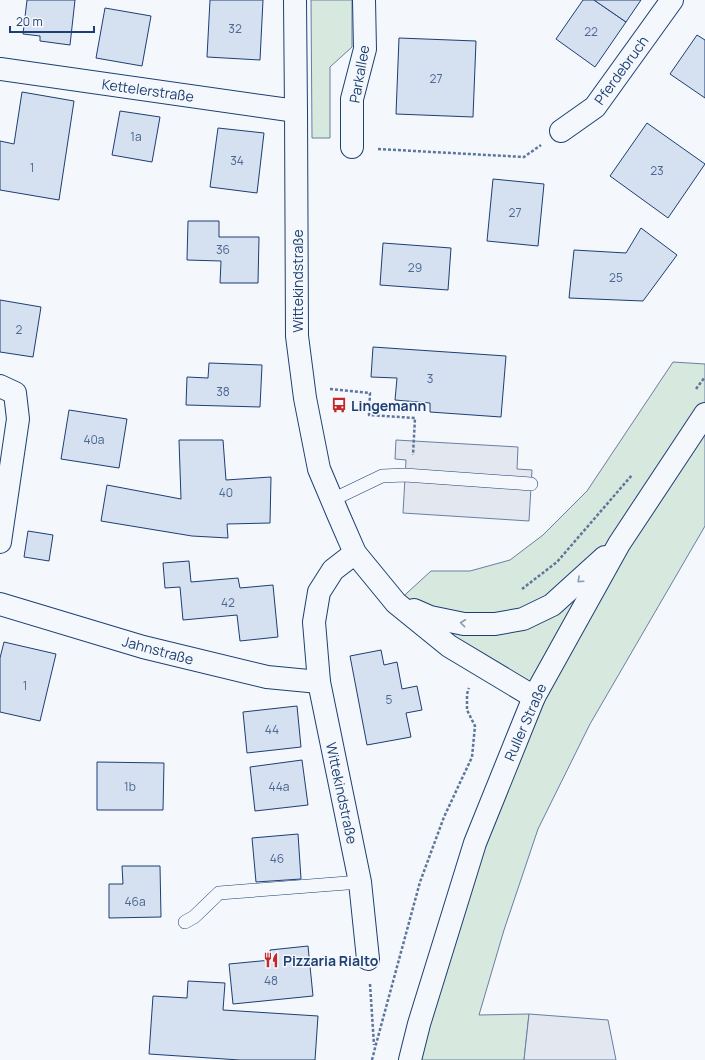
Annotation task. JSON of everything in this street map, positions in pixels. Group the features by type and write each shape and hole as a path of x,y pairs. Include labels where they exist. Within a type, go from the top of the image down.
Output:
{"street":[{"name":"Wittekindstraße","path":"295,0 297,336 304,387 320,469 355,553 396,602 449,646 534,697"},
{"name":"Parkallee","path":"352,147 352,99 365,49 364,0"},
{"name":"Pferdebruch","path":"561,131 596,107 672,0"},
{"name":"Kettelerstraße","path":"0,69 296,111"},
{"path":"0,386 14,393 18,419 0,542"},
{"name":"Ruller Straße","path":"410,1060 418,1024 475,843 534,697 619,544 705,414"},
{"path":"396,602 430,618 464,624 495,624 523,619 552,605 619,544"},
{"name":"Wittekindstraße","path":"355,553 333,570 319,592 314,622 319,682 360,882 368,959"},
{"name":"Jahnstraße","path":"0,604 150,648 267,677 319,682"}],"lane":[{"path":"332,500 382,476 405,475 532,484"},
{"path":"185,922 194,917 219,893 360,882"}],"path":[{"path":"352,147 524,157 561,131"},
{"path":"696,390 705,377"},
{"path":"304,387 370,393 369,415 415,418 411,476"},
{"path":"521,590 558,562 634,472"},
{"path":"372,1060 420,882 444,817 472,757 475,726 467,710 467,694 480,664"},
{"path":"368,959 375,1048"}],"shaded area":[{"path":"311,0 352,0 352,47 330,67 330,138 312,138"},
{"path":"673,362 705,364 705,526 590,724 538,829 504,930 479,1015 529,1014 524,1060 410,1060 534,697 396,603 431,571 470,571 510,560 543,535 587,491"},
{"path":"396,440 518,447 517,469 532,470 529,521 403,513 406,460 395,459"},
{"path":"529,1014 608,1020 616,1060 524,1060"}],"building":[{"path":"27,0 75,0 70,45 40,41 40,36 23,34"},
{"path":"210,0 263,0 260,60 207,57"},
{"path":"583,0 594,0 626,22 595,67 556,39"},
{"path":"594,0 641,0 626,22"},
{"path":"105,8 151,16 142,66 96,58"},
{"path":"697,35 705,40 705,98 670,74"},
{"path":"399,38 476,41 473,117 396,114"},
{"path":"22,92 74,101 59,200 0,190 0,141 14,144"},
{"path":"120,111 160,117 152,162 112,155"},
{"path":"647,123 705,164 668,218 610,176"},
{"path":"218,128 264,133 257,193 210,187"},
{"path":"493,179 544,184 538,246 487,241"},
{"path":"188,221 219,221 219,237 259,237 258,283 220,283 221,261 187,260"},
{"path":"641,228 677,255 643,301 569,298 574,250 626,253"},
{"path":"383,243 451,248 448,290 380,285"},
{"path":"0,300 41,307 33,357 0,352"},
{"path":"373,347 506,356 501,417 430,412 430,403 395,400 397,378 371,377"},
{"path":"209,363 262,365 260,407 186,405 187,377 208,378"},
{"path":"69,410 127,419 119,468 61,459"},
{"path":"179,440 223,440 226,480 271,477 270,523 227,524 228,538 192,536 101,521 107,485 181,499"},
{"path":"28,531 53,535 49,561 24,557"},
{"path":"189,561 191,582 238,578 240,588 273,585 278,637 240,641 237,615 183,620 180,587 165,588 163,563"},
{"path":"4,642 56,654 40,721 0,712 0,658"},
{"path":"381,650 384,665 397,662 402,689 417,686 422,710 406,713 411,737 367,745 350,656"},
{"path":"297,706 301,747 247,753 243,712"},
{"path":"302,760 308,805 255,811 250,767"},
{"path":"97,762 164,763 163,810 97,810"},
{"path":"298,834 301,879 256,882 252,838"},
{"path":"122,866 160,866 161,917 109,918 109,884 123,884"},
{"path":"308,946 313,996 233,1004 229,964 271,960 270,950"},
{"path":"188,981 225,983 223,1010 318,1016 315,1060 240,1060 149,1054 153,996 187,998"}],"place":[{"name":"Lingemann","path":"339,405"},
{"name":"Pizzaria Rialto","path":"271,960"}]}
